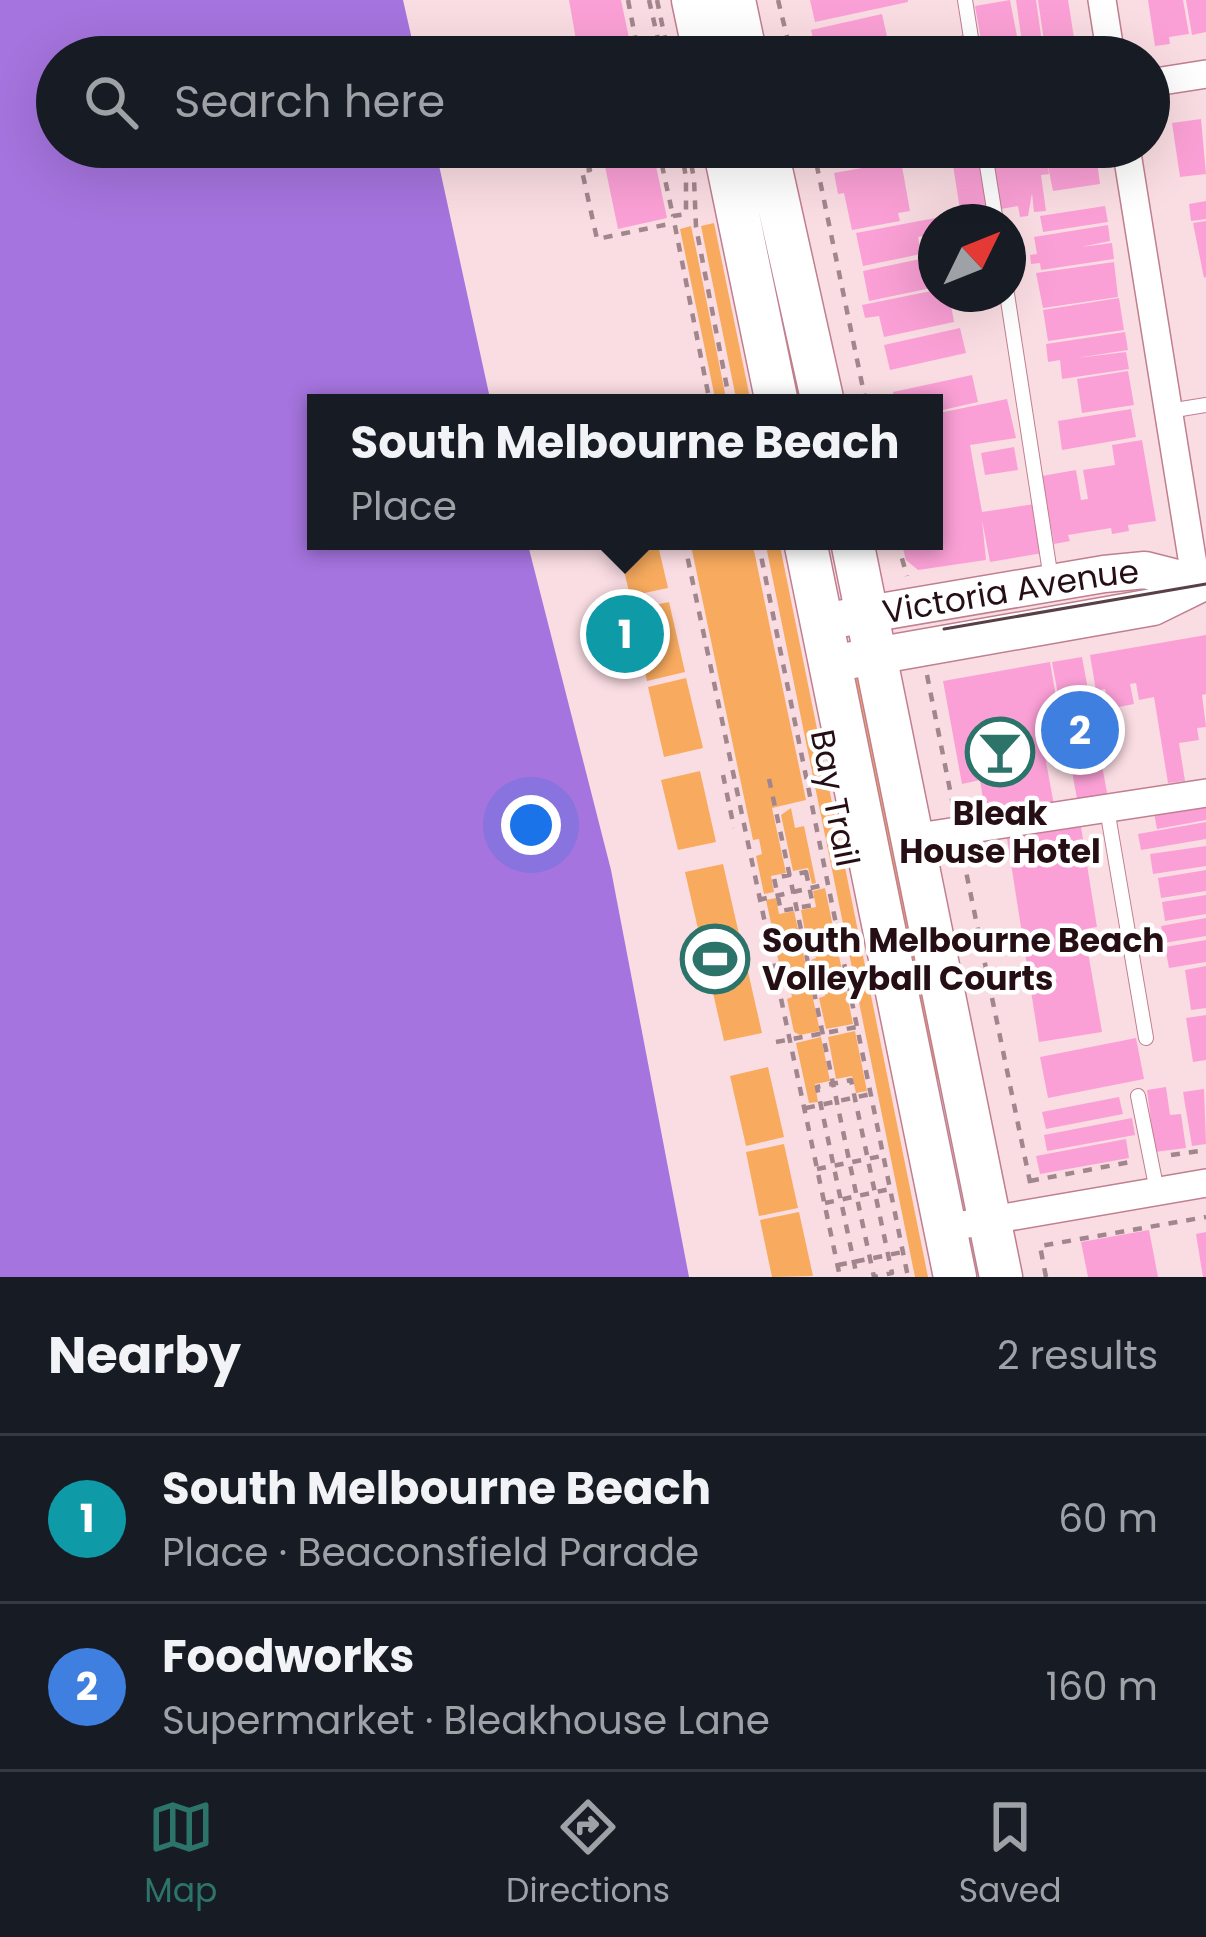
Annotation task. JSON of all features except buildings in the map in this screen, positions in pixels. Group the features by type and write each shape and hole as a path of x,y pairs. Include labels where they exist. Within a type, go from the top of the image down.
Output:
{"main road":[{"path":"693,0 701,36"},
{"path":"734,0 742,36"},
{"path":"719,168 775,394"},
{"path":"722,168 819,394"},
{"path":"807,550 955,1277"},
{"path":"855,550 1001,1277"},
{"path":"918,1096 963,1089"}],"street":[{"path":"1102,0 1108,36"},
{"path":"1170,80 1206,74"},
{"path":"1129,168 1201,582"},
{"name":"Victoria Avenue","path":"822,622 1145,570 1201,582"},
{"name":"Victoria Avenue","path":"830,664 1153,608 1201,582"},
{"path":"912,838 1206,793"},
{"path":"945,1228 1206,1183"}],"lane":[{"path":"965,0 971,36"},
{"path":"987,168 993,204"},
{"path":"1010,312 1052,584"},
{"path":"1169,410 1206,406"},
{"path":"1107,809 1146,1038"},
{"path":"1138,1096 1157,1191"}],"path":[{"path":"628,0 636,36"},
{"path":"653,0 661,36"},
{"path":"778,0 787,36"},
{"path":"590,168 582,172 597,239 686,214 706,168"},
{"path":"662,168 708,394"},
{"path":"710,168 696,227 728,394"},
{"path":"817,168 864,394"},
{"path":"686,550 840,1277"},
{"name":"Bay Trail","path":"760,550 908,1277"},
{"path":"898,550 913,606"},
{"path":"922,647 1046,1277"},
{"path":"723,776 734,828"},
{"path":"770,779 833,1084 874,1277 892,1273 851,1080 833,1084 818,1087 857,1277"},
{"path":"729,803 738,801"},
{"path":"806,872 813,904 781,911 773,878 790,875 806,872"},
{"path":"758,900 828,884"},
{"path":"776,1042 857,1027"},
{"path":"805,1108 871,1094"},
{"path":"1030,1181 1206,1150"},
{"path":"817,1169 883,1156"},
{"path":"824,1203 890,1189"},
{"path":"1040,1246 1206,1216"},
{"path":"838,1265 903,1252"}],"shaded area":[{"path":"0,0 403,0 411,36 36,36 36,168 440,168 489,394 307,394 307,550 529,550 611,870 689,1277 0,1277"},
{"path":"714,223 749,394 735,394 701,226"},
{"path":"691,226 725,394 714,394 680,229"},
{"path":"619,550 659,550 668,588 630,596"},
{"path":"692,550 754,550 806,800 772,808 786,873 771,876 774,892 764,894 756,856 762,854 759,839 753,840"},
{"path":"767,550 781,550 928,1277 915,1277"},
{"path":"669,602 685,672 647,681 631,610"},
{"path":"857,671 944,1077 934,1080 851,681"},
{"path":"686,678 703,748 664,757 648,687"},
{"path":"700,771 716,842 678,850 661,780"},
{"path":"791,808 795,828 804,826 816,883 812,884 808,868 793,871 781,815"},
{"path":"723,864 739,934 701,942 685,872"},
{"path":"825,888 853,1024 826,1029 819,998 825,996 821,980 816,980 813,942 807,942 801,910 816,907 813,891"},
{"path":"776,898 779,914 794,911 820,1031 794,1032 787,999 792,997 789,982 783,982 779,937 774,937 766,900"},
{"path":"746,963 762,1033 724,1041 708,971"},
{"path":"855,1031 867,1091 856,1093 852,1076 836,1079 828,1037"},
{"path":"821,1037 830,1081 815,1084 818,1102 809,1103 796,1043"},
{"path":"768,1067 784,1137 746,1146 730,1076"},
{"path":"784,1144 798,1208 759,1216 746,1152"},
{"path":"799,1212 813,1276 772,1277 760,1220"}],"tram line":[{"path":"944,629 1206,584"}],"place":[{"name":"South Melbourne Beach","path":"625,634"},
{"name":"Foodworks","path":"1080,730"},
{"name":"Bleak House Hotel","path":"1000,752"},
{"name":"South Melbourne Beach Volleyball Courts","path":"715,959"}]}
